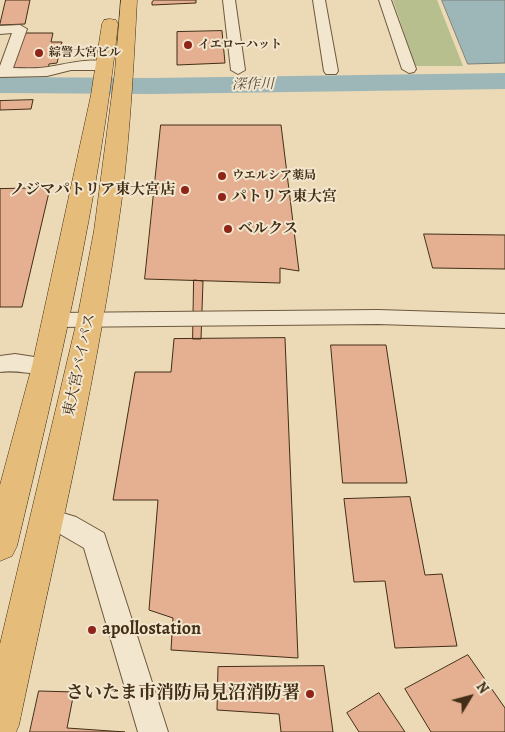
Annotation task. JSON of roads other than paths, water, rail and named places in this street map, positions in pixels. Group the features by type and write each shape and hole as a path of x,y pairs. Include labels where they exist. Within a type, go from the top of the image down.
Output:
{"highway":[{"name":"東大宮バイパス","path":"0,546 46,366 55,320 111,95 124,71 129,0"},
{"name":"東大宮バイパス","path":"0,725 90,320 106,231 111,95 104,69 111,9"}],"street":[{"path":"229,0 238,70"},
{"path":"319,0 331,71"},
{"path":"384,0 408,69"},
{"path":"0,30 20,28 2,73 47,72 71,66 104,69"},
{"path":"55,320 368,317 505,321"},
{"path":"0,364 15,362 46,366"},
{"path":"46,519 67,525 95,541 153,732"}],"water":[{"path":"442,0 505,0 505,63 468,64"}],"waterway":[{"name":"深作川","path":"0,85 152,86 505,81"}],"place":[{"name":"イエローハット","path":"188,45"},
{"name":"綜警大宮ビル","path":"39,53"},
{"name":"ウエルシア薬局","path":"222,176"},
{"name":"ノジマパトリア東大宮店","path":"185,190"},
{"name":"パトリア東大宮","path":"222,197"},
{"name":"ベルクス","path":"228,229"},
{"name":"apollostation","path":"92,630"},
{"name":"さいたま市消防局見沼消防署","path":"310,694"}]}
